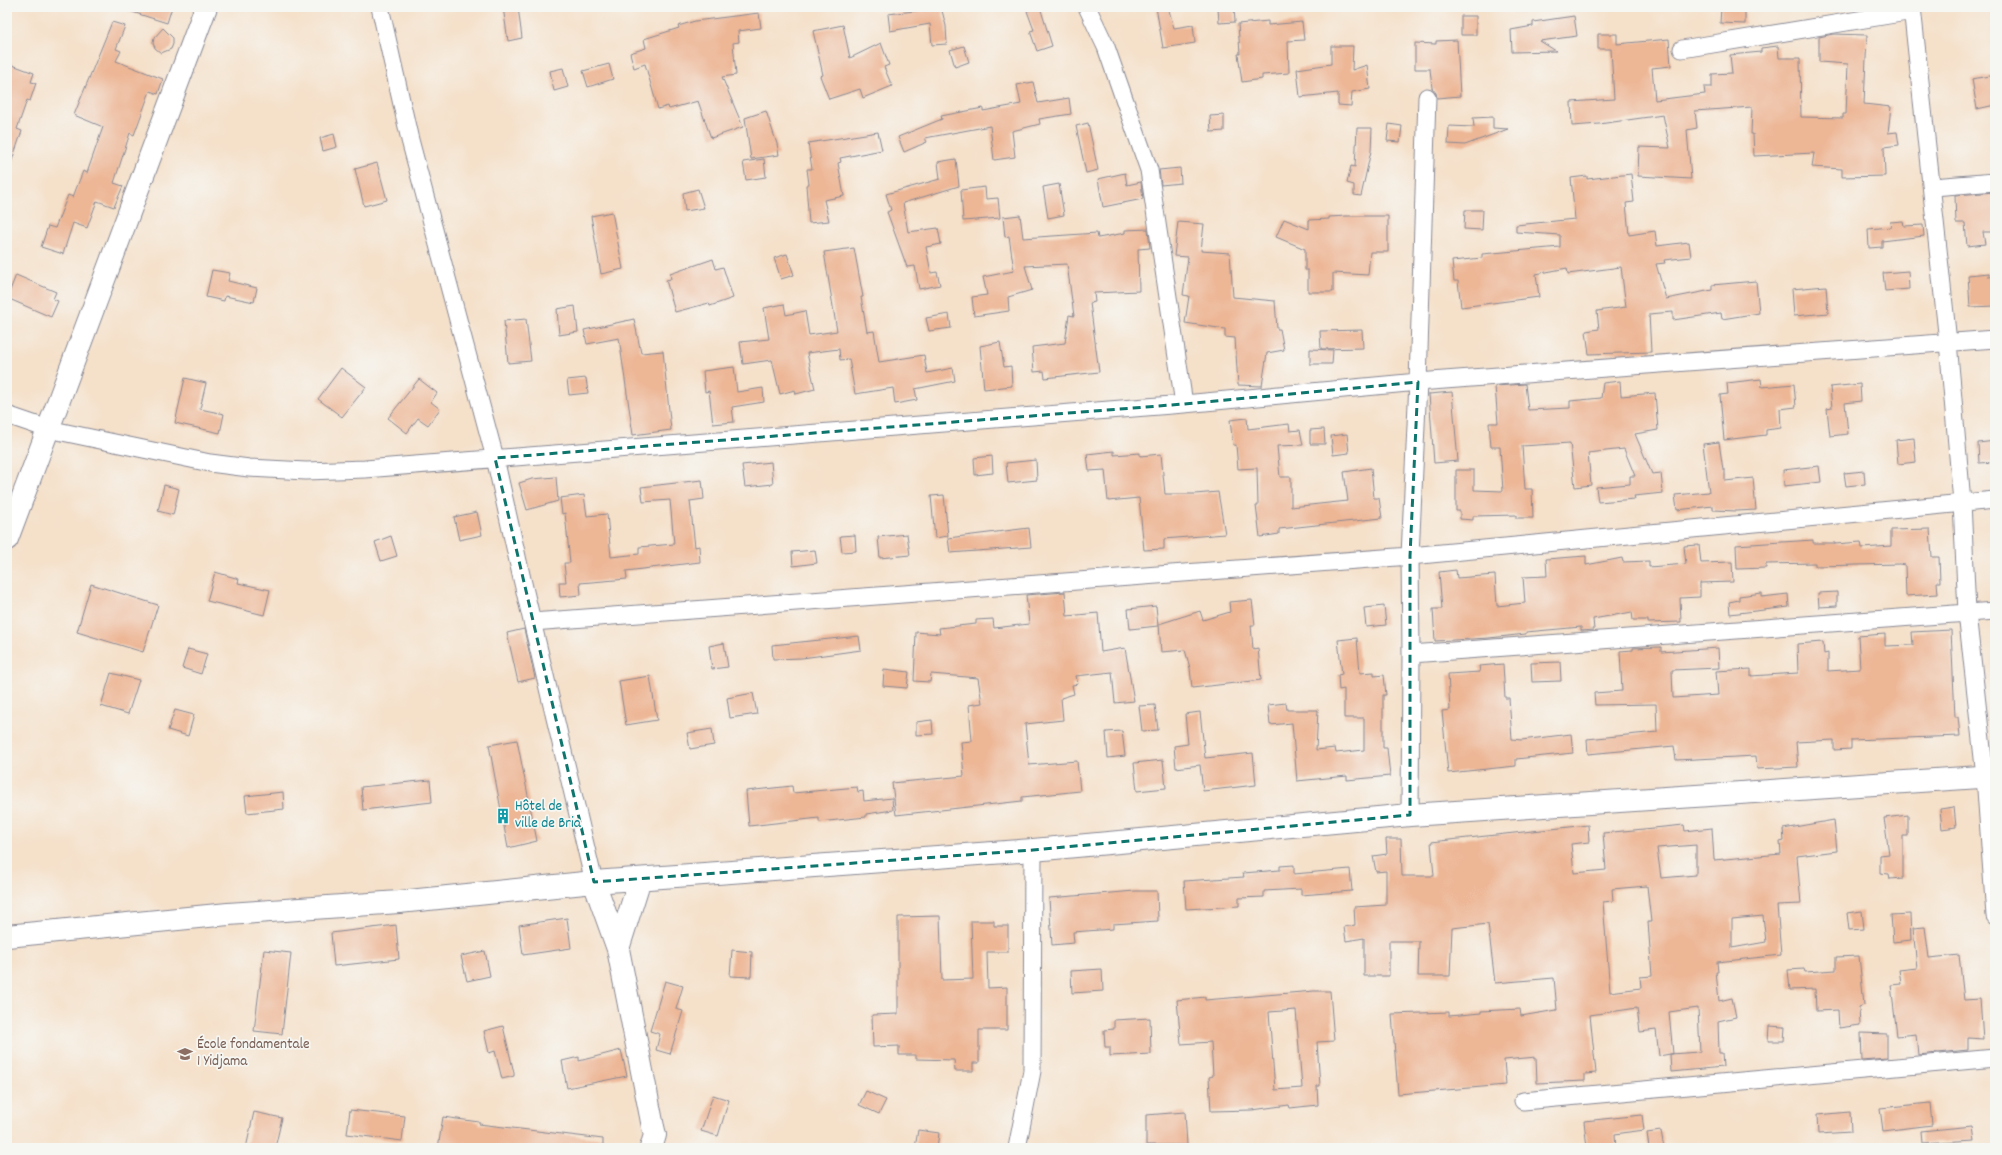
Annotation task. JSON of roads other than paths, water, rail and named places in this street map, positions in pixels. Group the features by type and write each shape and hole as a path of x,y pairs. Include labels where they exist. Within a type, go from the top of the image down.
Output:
{"main road":[{"path":"7,539 206,7"},
{"path":"7,936 136,922 400,902 594,882 1032,850 1410,815 1990,776"},
{"path":"618,949 640,879"},
{"path":"594,882 618,949 653,1127 654,1135 651,1148"}],"street":[{"path":"380,7 410,140 495,458 532,622 594,882"},
{"path":"1086,7 1106,47 1149,170 1184,404"},
{"path":"1682,49 1912,9 1933,187 1948,342 1962,502 1967,613 1990,776 1995,916"},
{"path":"1410,815 1412,654 1410,556 1418,382 1427,97"},
{"path":"1933,187 1995,182"},
{"path":"7,415 48,429 181,458 249,468 306,471 357,469 1184,404 1418,382 1995,339"},
{"path":"532,622 1410,556 1995,500"},
{"path":"1412,654 1995,611"},
{"path":"1017,1148 1032,1071 1032,850"},
{"path":"1523,1101 1995,1058"}],"place":[{"name":"Hôtel de ville de Bria","path":"503,816"},
{"name":"École fondamentale 1 Yidjama","path":"185,1054"}]}
